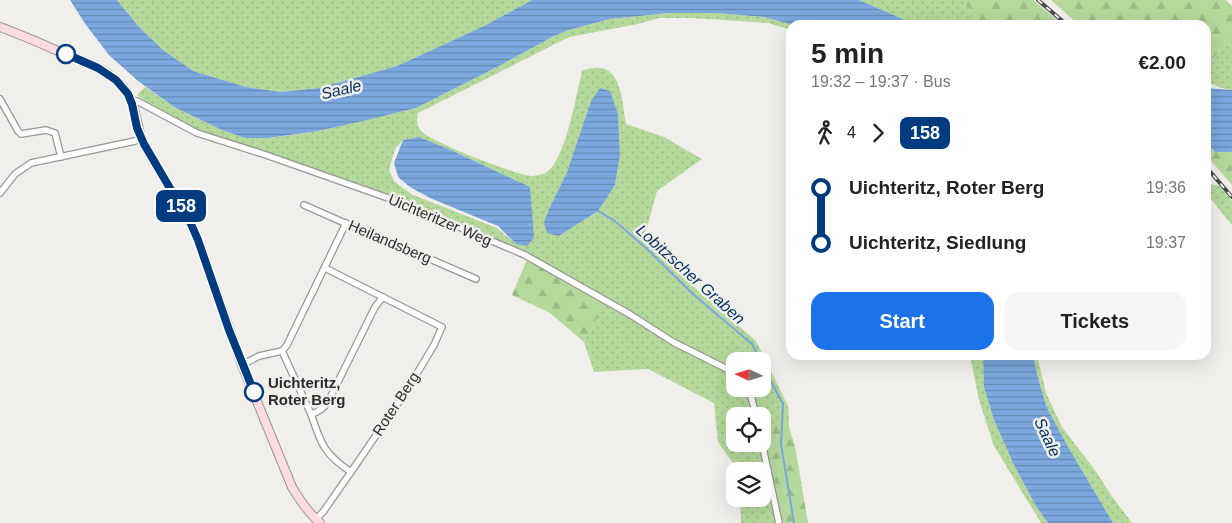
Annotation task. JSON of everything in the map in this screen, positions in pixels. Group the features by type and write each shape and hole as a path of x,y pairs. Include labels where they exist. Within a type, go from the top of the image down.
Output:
{"street":[{"path":"0,27 98,68 112,77 128,94 141,138 191,224 198,240 242,365 292,487 299,500 318,521 351,472 338,463 324,448 317,434 311,414 282,351"},
{"path":"0,99 21,134 46,130 55,133 61,157"},
{"name":"Uichteritzer Weg","path":"130,100 138,101 197,133 405,204 524,255 631,315 673,342 726,368"},
{"path":"0,193 15,174 31,163 135,141 141,138"},
{"name":"Heilandsberg","path":"304,205 476,280"},
{"path":"242,365 259,356 282,351 287,345 346,223"},
{"name":"Roter Berg","path":"325,268 442,327 434,345 407,390 351,472"},
{"path":"311,414 324,408 328,402 375,307 383,298"},
{"path":"764,452 779,523"}],"green space":[{"path":"117,0 532,0 484,26 397,66 319,88 281,92 246,87 193,71 163,50 139,27"},
{"path":"859,0 962,0 978,20 905,20"},
{"path":"962,0 1033,0 1057,20 978,20"},
{"path":"1051,0 1226,0 1232,6 1232,31 1211,62 1211,20 1073,20"},
{"path":"669,13 716,13 764,17 786,23 786,28 768,23 692,18 659,18 638,24 569,37 418,113 417,120 421,131 457,150 525,175 543,174 554,164 565,140 582,71 595,68 605,69 612,74 617,82 626,124 664,137 702,159 657,191 645,235 682,272 685,279 756,341 761,352 726,352 726,398 754,398 757,407 726,407 726,452 767,452 769,462 732,462 718,442 714,403 648,369 594,372 584,342 607,296 480,231 406,201 198,131 137,95 145,87 174,107 222,130 245,138 268,138 318,131 416,108 554,36 610,19","holes":["591,101 618,114 620,155 615,185 598,211 559,236 544,222 567,172","419,137 530,187 516,244 497,228 413,195 395,182 389,170 395,149 403,140"]},
{"path":"1232,31 1232,90 1211,83 1211,62"},
{"path":"1211,148 1215,152 1232,152 1232,185 1211,161"},
{"path":"1211,184 1220,186 1232,201 1232,225 1211,199"},
{"path":"529,255 608,296 584,342 550,313 512,295"},
{"path":"971,360 983,360 984,387 994,420 1014,465 1036,506 1048,523 1041,523 994,446 979,400"},
{"path":"1034,360 1038,360 1046,393 1062,427 1132,523 1113,523 1047,408"},
{"path":"771,371 788,406 789,420 772,425 771,407 765,407 762,398 771,398"},
{"path":"754,398 762,398 765,407 757,407"},
{"path":"789,420 808,523 781,523 771,473 771,462 769,462 767,452 771,452 771,422 772,424"},
{"path":"771,473 781,523 741,523 740,507 771,507"}],"water":[{"name":"Saale","path":"70,0 117,0 139,27 163,50 193,71 246,87 281,92 319,88 397,66 484,26 532,0 859,0 905,20 786,20 786,23 764,17 716,13 669,13 610,19 554,36 416,108 318,131 268,138 245,138 222,130 174,107 138,81 109,55"},
{"path":"600,88 610,91 618,114 620,155 615,185 598,211 559,236 547,233 544,222 567,172 591,101"},
{"path":"1211,88 1232,90 1232,152 1215,152 1211,148"},
{"path":"419,137 530,187 534,238 527,246 516,244 498,226 430,198 410,187 398,177 394,163 403,140"},
{"name":"Saale","path":"983,360 1034,360 1047,408 1113,523 1048,523 1036,506 1014,465 994,420 984,387"}],"waterway":[{"name":"Lobitzscher Graben","path":"598,211 615,221 648,250 694,295 752,344 756,352"},
{"name":"Lobitzscher Graben","path":"771,382 783,404 781,444 794,523"}],"railway":[{"path":"1038,0 1061,20"},
{"path":"1211,173 1232,197"}],"bus line":[{"name":"158","path":"66,54 98,68 116,80 128,94 141,138 191,224 198,240 229,330 254,392"}],"place":[{"name":"Uichteritz, Roter Berg","path":"254,392"}]}
